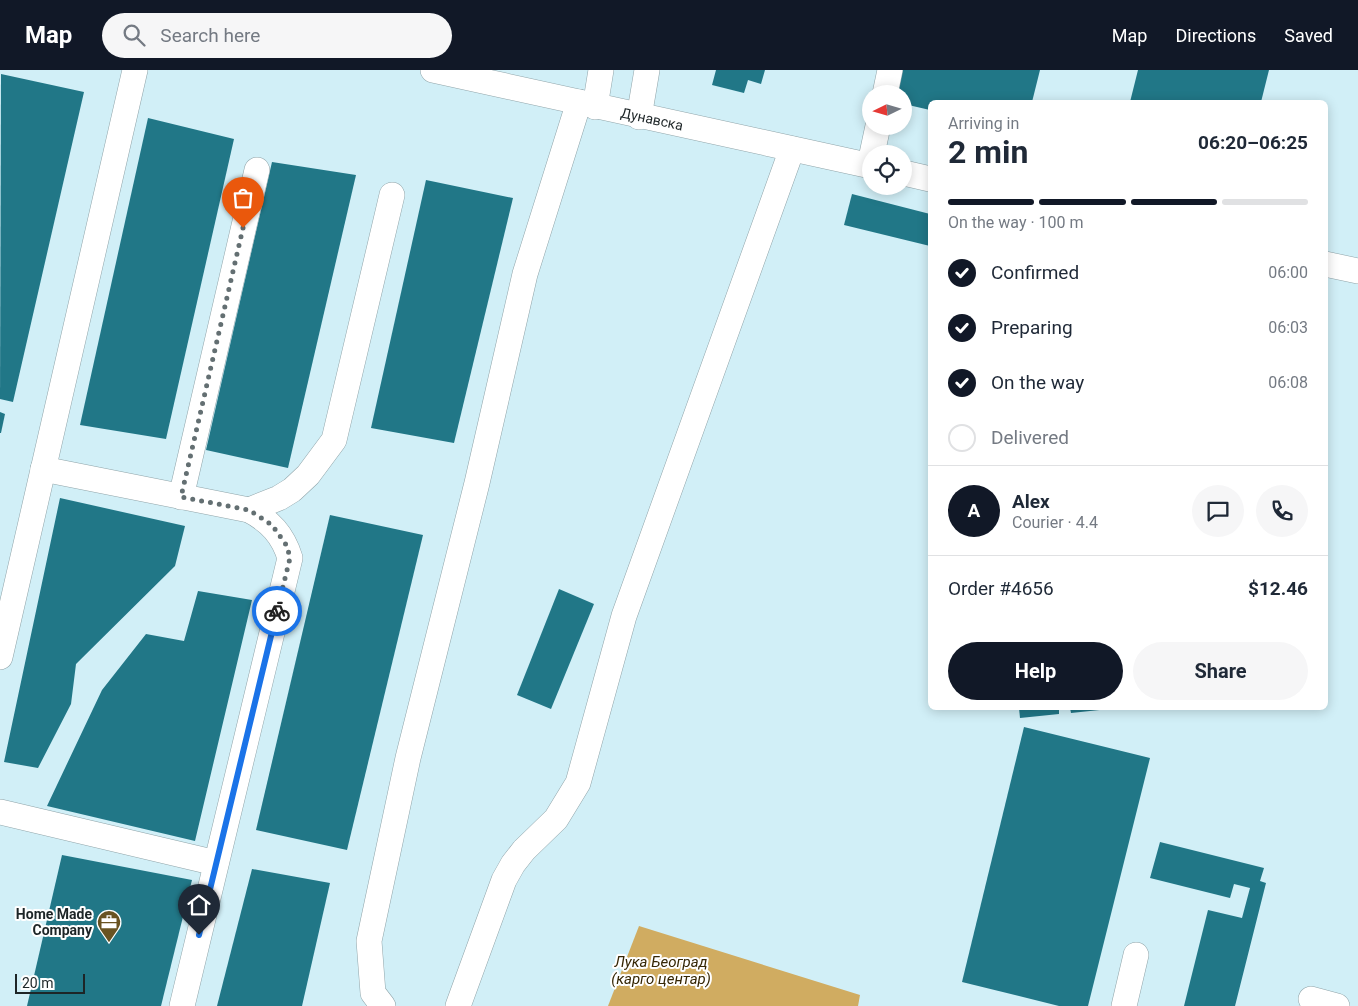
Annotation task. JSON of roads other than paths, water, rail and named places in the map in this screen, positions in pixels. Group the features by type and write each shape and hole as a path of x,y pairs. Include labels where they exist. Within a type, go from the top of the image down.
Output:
{"street":[{"path":"0,657 136,70"},
{"name":"Дунавска","path":"433,70 639,117 792,149 862,160"},
{"path":"373,1002 369,941 408,758 477,483 525,274 601,70"},
{"path":"639,117 647,70"},
{"path":"887,85 890,70"},
{"path":"458,1006 504,880 513,864 556,820 578,783 624,616 792,149"},
{"path":"181,497 257,170"},
{"path":"912,176 928,179"},
{"path":"249,510 271,502 292,490 308,476 334,440 392,194"},
{"path":"1328,265 1358,271"},
{"path":"43,469 249,510 272,525 287,546 290,558 182,1006"},
{"path":"0,812 216,863"},
{"path":"1124,1006 1136,955"},
{"path":"1311,999 1337,1006"}],"water":[{"name":"Лука Београд (карго центар)","path":"639,926 860,995 858,1006 608,1006"}],"place":[{"name":"Home Made Company","path":"109,943"}]}
